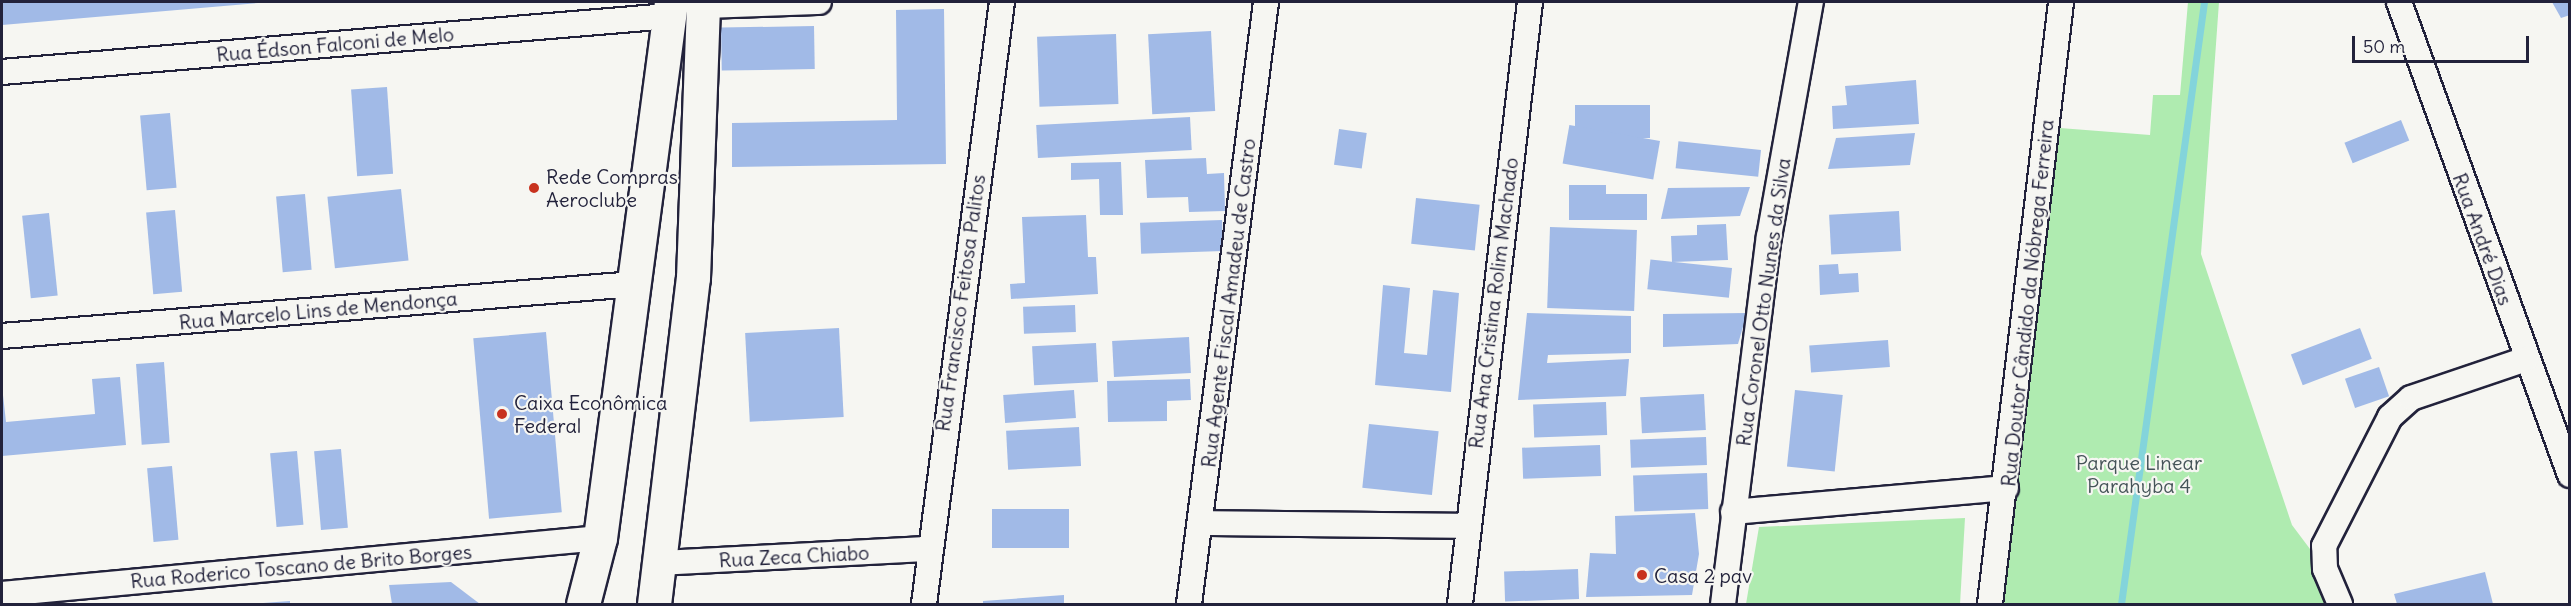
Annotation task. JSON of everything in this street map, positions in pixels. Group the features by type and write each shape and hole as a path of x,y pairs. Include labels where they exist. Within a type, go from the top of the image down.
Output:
{"main road":[{"path":"654,604 693,278 703,4"},
{"path":"583,604 600,538 670,9"}],"street":[{"path":"703,4 819,2"},
{"name":"Rua Francisco Feitosa Palitos","path":"924,604 928,549 1002,2"},
{"name":"Rua Agente Fiscal Amadeu de Castro","path":"1189,604 1266,2"},
{"name":"Rua Ana Cristina Rolim Machado","path":"1460,604 1466,526 1530,2"},
{"name":"Rua Coronel Otto Nunes da Silva","path":"1723,604 1769,237 1811,2"},
{"name":"Rua Doutor Cândido da Nóbrega Ferreira","path":"1990,604 2006,489 2061,2"},
{"name":"Rua André Dias","path":"2399,2 2526,359 2570,475"},
{"name":"Rua Édson Falconi de Melo","path":"2,72 670,9"},
{"name":"Rua Marcelo Lins de Mendonça","path":"2,336 634,284"},
{"path":"2340,604 2325,569 2324,546 2390,417 2411,398 2526,359"},
{"path":"1734,512 2006,489"},
{"path":"1200,523 1466,526"},
{"name":"Rua Roderico Toscano de Brito Borges","path":"2,594 600,538"},
{"name":"Rua Zeca Chiabo","path":"660,563 928,549"}],"green space":[{"name":"Parque Linear Parahyba 4","path":"2188,2 2219,2 2201,254 2292,525 2325,569 2338,604 1991,604 2047,127 2150,135 2153,95 2180,95"},
{"path":"1965,518 1960,604 1746,604 1759,527"}],"building":[{"path":"2,2 258,2 258,3 2,25"},
{"path":"2552,2 2570,2 2570,15 2561,18"},
{"path":"944,9 946,164 732,167 732,123 897,120 896,10"},
{"path":"814,26 815,69 722,71 721,28"},
{"path":"1211,31 1215,111 1152,114 1148,34"},
{"path":"1116,34 1118,104 1039,107 1037,37"},
{"path":"1916,80 1919,124 1833,129 1832,106 1847,105 1845,86"},
{"path":"387,87 393,174 357,176 351,90"},
{"path":"1575,105 1650,105 1650,138 1575,138"},
{"path":"170,113 177,188 147,190 140,116"},
{"path":"1190,117 1192,150 1038,158 1036,125"},
{"path":"2401,120 2409,140 2353,163 2344,143"},
{"path":"1569,125 1660,141 1653,179 1563,163"},
{"path":"1339,129 1367,133 1362,169 1334,165"},
{"path":"1915,133 1910,165 1828,169 1836,138"},
{"path":"1678,141 1761,150 1758,177 1676,168"},
{"path":"1206,158 1207,174 1224,173 1225,211 1189,212 1188,197 1147,198 1145,160"},
{"path":"1121,162 1123,215 1100,215 1099,179 1071,180 1071,163"},
{"path":"1569,185 1606,185 1606,194 1647,194 1647,220 1569,220"},
{"path":"1750,187 1740,216 1661,219 1668,188"},
{"path":"401,189 409,261 335,268 327,197"},
{"path":"305,194 312,270 283,272 276,197"},
{"path":"1416,198 1480,205 1475,250 1411,244"},
{"path":"175,210 182,292 153,294 146,213"},
{"path":"1899,211 1901,251 1831,255 1829,215"},
{"path":"49,213 58,296 31,298 22,216"},
{"path":"1086,215 1088,257 1096,257 1098,294 1011,299 1010,284 1025,283 1022,217"},
{"path":"1222,220 1223,251 1141,254 1140,223"},
{"path":"1726,224 1728,260 1672,262 1671,236 1697,235 1697,225"},
{"path":"1550,227 1637,230 1634,311 1547,308"},
{"path":"1650,259 1732,268 1729,298 1647,289"},
{"path":"1838,264 1839,274 1858,273 1859,292 1820,295 1819,265"},
{"path":"1383,285 1410,288 1404,353 1427,355 1433,290 1459,293 1451,392 1375,385"},
{"path":"1075,305 1076,332 1024,334 1023,307"},
{"path":"1527,313 1631,316 1631,353 1548,355 1547,363 1629,359 1626,396 1518,400"},
{"path":"1747,313 1738,344 1663,347 1663,314"},
{"path":"839,328 844,417 750,422 745,333"},
{"path":"2360,328 2372,359 2303,385 2291,355"},
{"path":"546,332 562,512 489,519 473,338"},
{"path":"1189,337 1191,373 1114,377 1112,341"},
{"path":"1888,340 1890,367 1811,372 1809,346"},
{"path":"1096,343 1098,382 1034,385 1032,346"},
{"path":"164,362 170,443 142,445 136,364"},
{"path":"2379,367 2389,396 2355,408 2345,379"},
{"path":"120,377 126,445 2,456 2,386 6,422 95,414 92,379"},
{"path":"1190,379 1191,400 1167,401 1167,421 1108,422 1107,381"},
{"path":"1074,390 1076,418 1005,423 1003,395"},
{"path":"1795,390 1843,395 1835,472 1787,467"},
{"path":"1704,394 1706,430 1642,433 1640,397"},
{"path":"1606,402 1607,435 1534,438 1533,405"},
{"path":"1369,424 1439,431 1432,495 1362,488"},
{"path":"1079,427 1081,466 1008,470 1006,431"},
{"path":"1706,437 1707,465 1631,468 1630,440"},
{"path":"1600,445 1601,476 1523,479 1522,448"},
{"path":"341,449 348,528 321,530 314,451"},
{"path":"297,451 303,525 277,527 270,453"},
{"path":"172,466 178,540 154,542 147,468"},
{"path":"1707,473 1708,509 1634,512 1633,476"},
{"path":"992,509 1069,509 1069,548 992,548"},
{"path":"1695,513 1699,554 1692,595 1586,597 1590,553 1616,554 1615,516"},
{"path":"1578,569 1579,599 1505,602 1504,572"},
{"path":"2485,572 2493,604 2397,604 2394,594"},
{"path":"451,582 480,604 392,604 389,585"},
{"path":"1064,595 1064,604 983,604 983,601"},
{"path":"290,601 290,604 263,603"}],"waterway":[{"path":"2121,604 2204,2"}],"place":[{"name":"Rede Compras Aeroclube","path":"534,188"},
{"name":"Caixa Econômica Federal","path":"502,414"},
{"name":"Casa 2 pav","path":"1642,575"}]}
